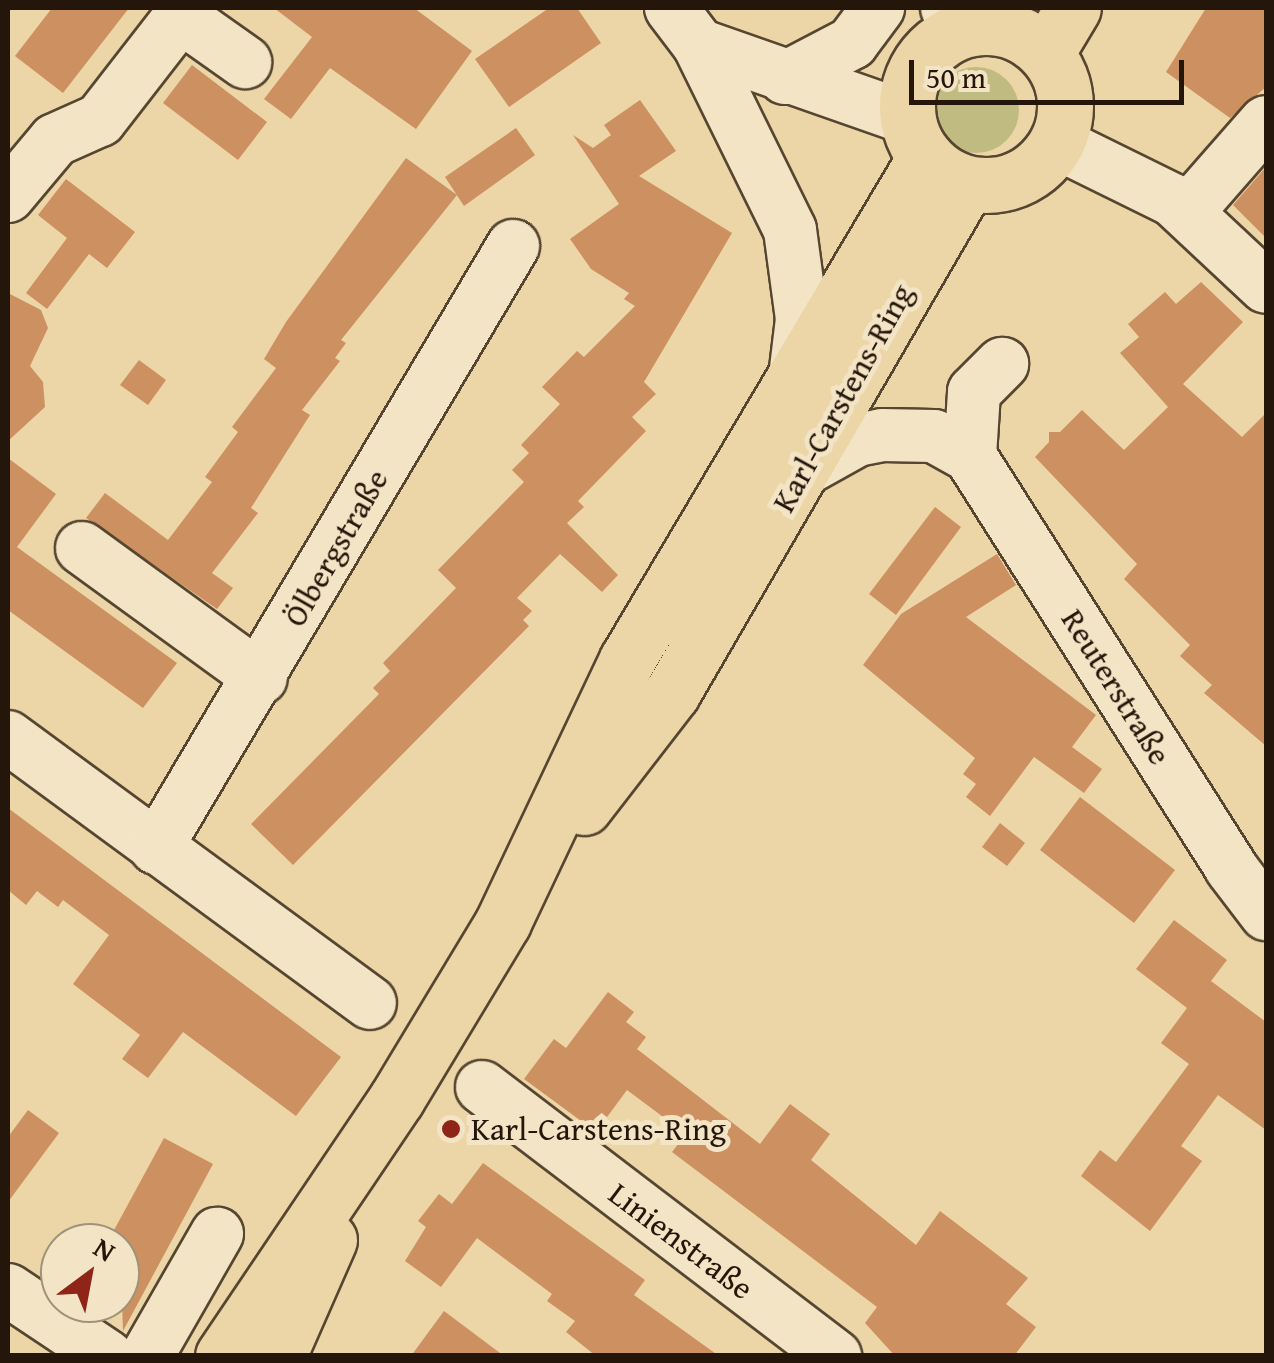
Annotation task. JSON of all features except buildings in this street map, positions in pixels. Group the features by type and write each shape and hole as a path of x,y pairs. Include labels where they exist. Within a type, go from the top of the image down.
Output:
{"main road":[{"path":"976,18 1022,35 1060,30 1064,96 1057,143 1034,170 1002,184 933,153 910,82 928,51 976,18"},
{"name":"Karl-Carstens-Ring","path":"223,1356 378,1127 541,853 627,660 933,153"},
{"name":"Karl-Carstens-Ring","path":"541,853 594,796 672,692 807,468 933,153"},
{"name":"Karl-Carstens-Ring","path":"278,1356 378,1127"}],"street":[{"path":"785,78 852,43 878,8"},
{"path":"8,196 55,140 100,120 183,12 245,62"},
{"path":"685,26 933,153"},
{"path":"685,26 790,230 802,318 794,378"},
{"path":"1188,210 1266,122"},
{"path":"1057,143 1188,210 1266,288"},
{"name":"Ölbergstraße","path":"156,848 261,678 513,246"},
{"path":"807,468 857,440 882,435 934,436 970,456 974,392 1002,364"},
{"name":"Reuterstraße","path":"970,456 1231,868 1266,914"},
{"path":"82,548 261,678"},
{"path":"8,737 370,1003"},
{"name":"Linienstraße","path":"482,1087 836,1356"},
{"path":"147,1356 217,1234"},
{"path":"8,1290 107,1356"}],"shaded area":[{"path":"976,67 993,70 1007,79 1016,93 1016,127 1007,141 993,150 976,153 959,150 945,141 936,127 933,110 936,93 945,79 959,70"}],"place":[{"name":"Karl-Carstens-Ring","path":"451,1129"}]}
